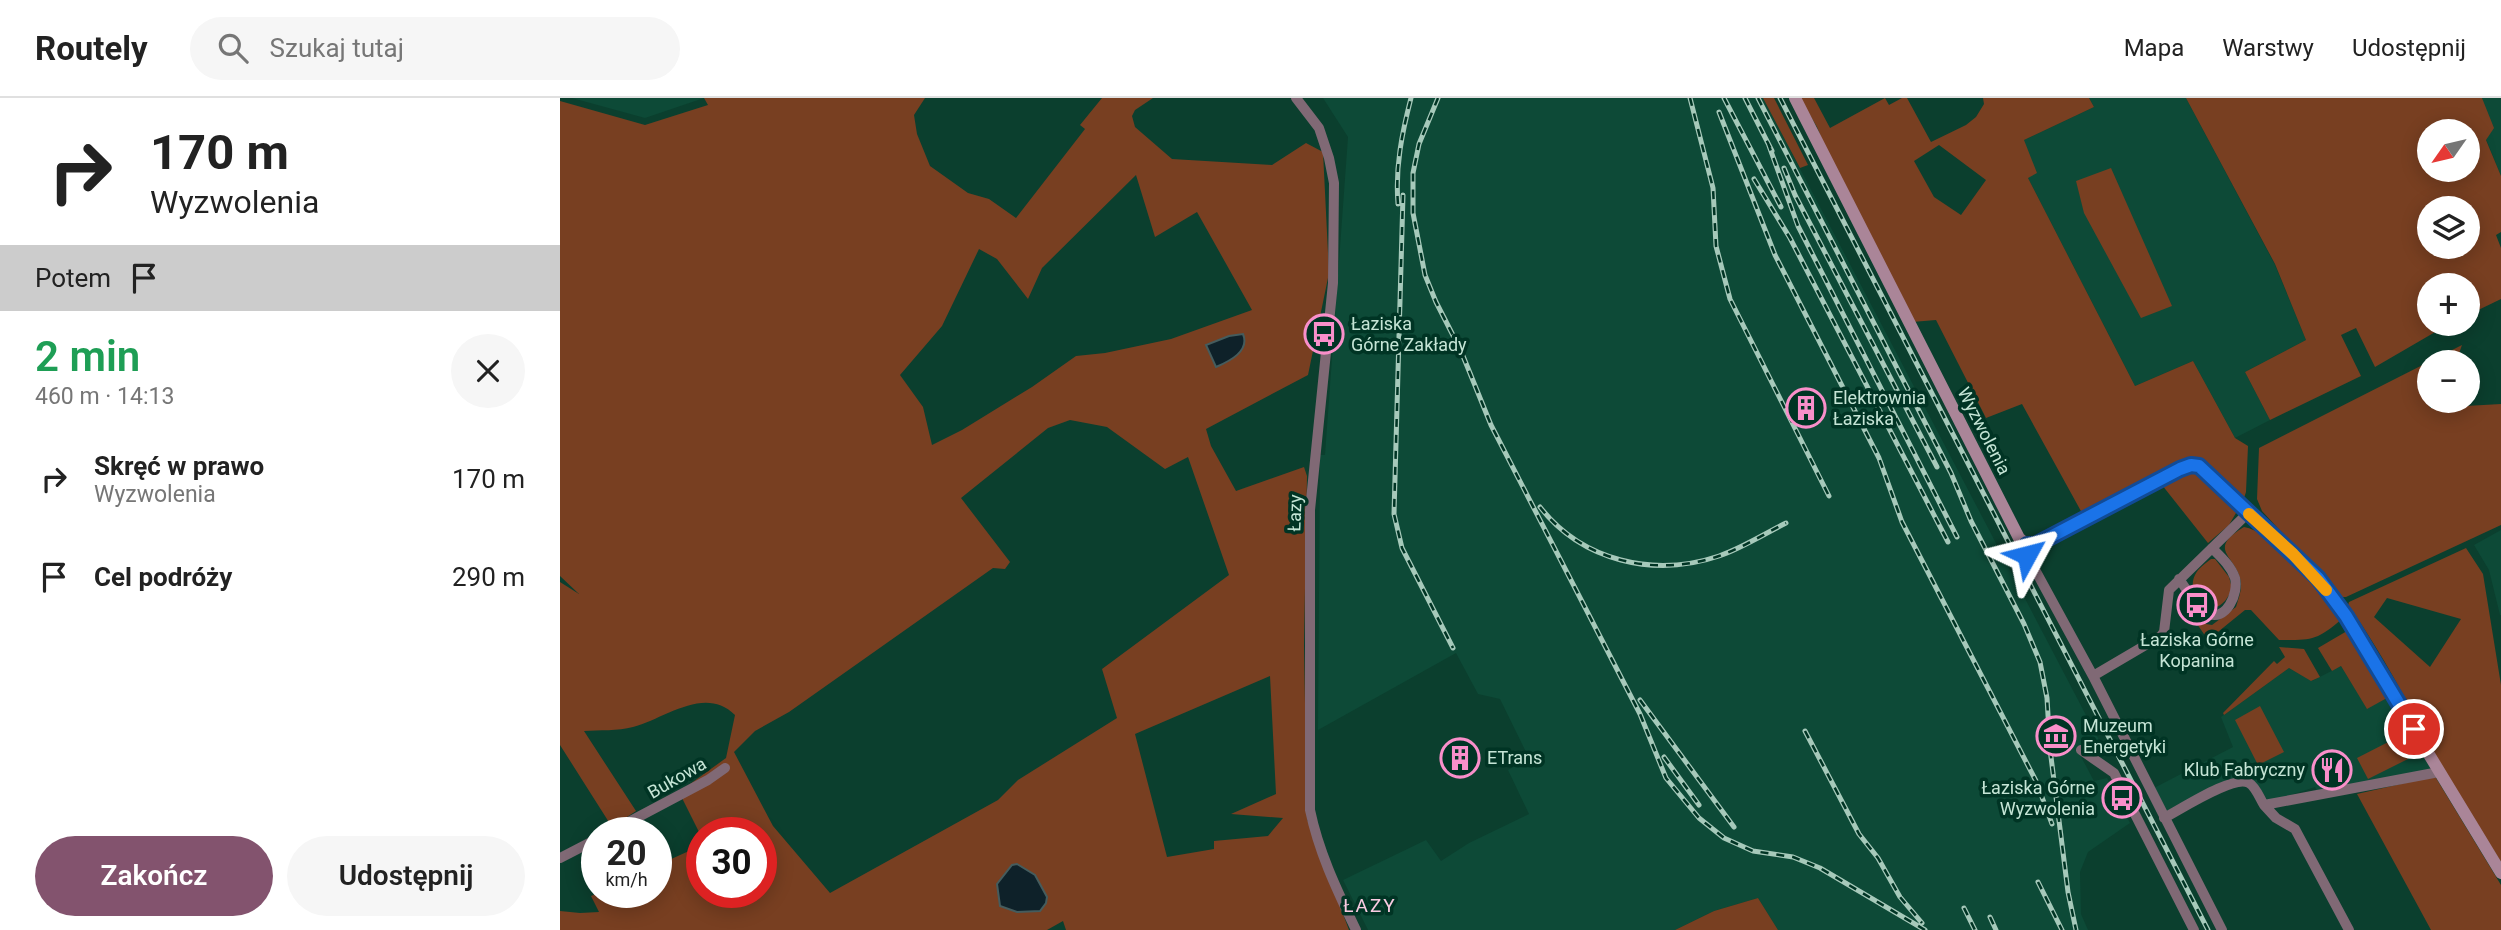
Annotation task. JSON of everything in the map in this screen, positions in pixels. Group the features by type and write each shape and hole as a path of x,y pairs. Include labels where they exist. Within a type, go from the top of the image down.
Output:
{"street":[{"name":"Łazy","path":"1296,98 1319,128 1334,183 1333,283 1310,510 1310,810 1316,839 1330,876 1356,930"},
{"name":"Wyzwolenia","path":"1795,98 2019,538 2027,545"},
{"path":"2222,930 2027,555 2027,545 2035,545 2191,465 2199,466 2318,578 2337,603 2501,873"},
{"path":"2092,676 2161,636 2164,632 2169,590 2248,513"},
{"path":"2179,579 2204,612 2212,615 2231,604 2236,592 2235,579 2231,569 2212,548"},
{"path":"2081,750 2114,773 2194,930"},
{"name":"Bukowa","path":"638,817 725,768"},
{"path":"2264,806 2440,772"},
{"path":"2164,818 2227,784 2240,781 2252,785 2264,806 2276,818 2295,829 2349,930"},
{"path":"560,858 581,847"}],"shaded area":[{"path":"572,98 704,98 645,118"},
{"path":"704,98 925,98 914,115 917,134 930,166 968,193 989,199 1016,218 1085,129 1080,125 1102,98 1153,98 1135,110 1132,116 1135,127 1172,159 1272,165 1306,143 1323,152 1329,273 1308,375 1206,429 1211,446 1236,491 1304,467 1307,476 1304,645 1307,819 1349,930 1066,930 1063,921 1047,930 560,930 560,911 580,913 599,912 597,908 672,908 672,859 686,852 686,908 777,908 777,831 830,893 998,800 1018,780 1117,718 1102,669 1229,575 1188,457 1165,469 1107,427 1070,420 1048,428 961,498 1010,562 1005,569 993,568 789,712 755,731 734,752 768,817 692,817 679,792 726,758 735,715 711,703 698,703 633,727 584,731 636,811 627,817 606,817 560,745 560,582 579,594 560,576 560,101 645,125 708,105","holes":["1136,175 1155,237 1197,212 1252,310 1171,339 1105,353 1076,356 1032,387 932,445 923,407 900,375 942,326 979,249 997,259 1028,299 1042,268","1270,676 1276,794 1231,814 1283,818 1268,836 1214,841 1214,849 1167,857 1135,734"]},
{"path":"1323,98 1763,98 2099,740 2078,751 2094,781 2107,778 2130,823 2088,852 2080,872 2081,914 2088,930 1778,930 1758,898 1714,911 1675,930 1368,930 1343,880 1426,840 1441,861 1469,843 1529,814 1508,770 1529,758 1500,699 1478,694 1456,653 1318,730 1320,455 1325,455 1348,137"},
{"path":"1763,98 1774,98 1808,165 1800,168"},
{"path":"1800,98 1814,98 1830,128 1885,98 1889,105 1907,98 1931,142 1966,125 1976,117 1984,104 1983,98 2089,98 2094,107 2024,140 2037,173 2028,178 2135,386 2193,361 2235,438 2248,446 2246,492 2229,525 2208,543 2162,485 2205,465 2196,457 2155,474 2082,513 2022,404 1986,418 1936,320 1912,322 1839,181 1817,127","holes":["1939,145 1986,180 1961,215 1934,197 1914,161"]},
{"path":"2089,98 2186,98 2275,265 2306,340 2245,372 2270,420 2235,438 2193,361 2135,386 2028,178 2024,140 2094,107"},
{"path":"2186,98 2482,98 2494,128 2486,140 2501,176 2501,232 2496,235 2501,248 2501,299 2480,309 2480,273 2417,273 2417,336 2428,336 2375,367 2356,328 2341,335 2361,376 2270,420 2245,372 2306,340 2275,264"},
{"path":"2482,98 2501,98 2501,176 2486,139"},
{"path":"2111,168 2172,306 2141,318 2084,213 2076,181"},
{"path":"2417,368 2417,413 2480,413 2480,405 2501,404 2501,525 2341,597 2262,511 2257,499 2259,448"},
{"path":"2244,527 2270,540 2298,565 2342,619 2326,632 2313,638 2279,640 2251,610 2245,610 2208,640 2195,621 2199,618 2212,625 2236,607 2241,582 2225,547 2227,541"},
{"path":"2501,530 2500,615 2489,570 2474,545"},
{"path":"2466,548 2483,574 2501,685 2501,862 2452,786 2384,662 2348,605 2349,602","holes":["2387,598 2461,619 2430,667 2374,617"]},
{"path":"2211,559 2215,559 2229,577 2232,588 2226,600 2211,607 2198,599 2193,583 2198,570"},
{"path":"2347,631 2387,698 2367,709 2341,666 2332,671 2318,648"},
{"path":"2279,647 2304,649 2320,677 2311,681 2289,668 2224,715 2274,661 2277,664 2285,657"},
{"path":"2341,666 2367,708 2387,698 2431,767 2427,772 2317,791 2315,787 2269,802 2252,778 2230,779 2167,814 2154,788 2233,747 2221,717 2289,668 2312,681"},
{"path":"2260,706 2284,752 2258,765 2235,720"},
{"path":"2398,737 2408,759 2368,779 2357,758"},
{"path":"2436,778 2501,885 2501,930 2431,930 2357,794"},
{"path":"1758,898 1778,930 1675,930 1714,911"}],"water":[{"path":"1243,334 1244,345 1241,350 1233,358 1216,367 1206,345"},
{"path":"1017,864 1035,875 1047,897 1040,911 1017,912 1000,906 997,884 1012,865"}],"railway":[{"path":"1398,204 1400,150 1411,98"},
{"path":"1438,98 1419,144 1413,173 1413,213 1425,275 1461,351 1491,425 1640,714 1666,778 1699,818 1724,838 1753,851 1793,857 1820,868 1925,930"},
{"path":"1690,98 1713,188 1716,246 1730,299 1829,496"},
{"path":"1724,98 1781,207"},
{"path":"1745,98 1772,151"},
{"path":"1758,98 1951,473 1971,521 2024,624 2040,662 2047,698 2050,749 2068,892 2076,930"},
{"path":"1780,98 2208,930"},
{"path":"1719,112 1775,255 1879,458 1902,522 2036,781 2052,824"},
{"path":"1768,143 1798,226 1957,537"},
{"path":"1784,168 1795,195 1937,467"},
{"path":"1754,179 1790,238 1948,542"},
{"path":"1403,195 1394,514 1402,548 1453,648"},
{"path":"1540,507 1557,526 1577,541 1621,560 1645,564 1670,565 1719,556 1786,523"},
{"path":"1640,700 1734,827"},
{"path":"1805,731 1859,834 1878,858 1900,897 1922,923"},
{"path":"1664,757 1699,805"},
{"path":"2038,882 2062,930"},
{"path":"1964,908 1975,930"},
{"path":"1990,917 1996,930"}],"slow traffic":[{"path":"2249,514 2318,578 2326,590"}],"place":[{"name":"Łaziska Górne Zakłady","path":"1324,334"},
{"name":"Elektrownia Łaziska","path":"1806,408"},
{"name":"Łaziska Górne Kopanina","path":"2197,605"},
{"name":"Muzeum Energetyki","path":"2056,736"},
{"name":"ETrans","path":"1460,758"},
{"name":"Klub Fabryczny","path":"2332,770"},
{"name":"Łaziska Górne Wyzwolenia","path":"2122,798"}],"district":[{"name":"ŁAZY","path":"1370,905"}],"route":[{"path":"2027,555 2027,545 2035,545 2180,469 2191,465 2199,466 2318,578 2346,616 2414,729"}]}
